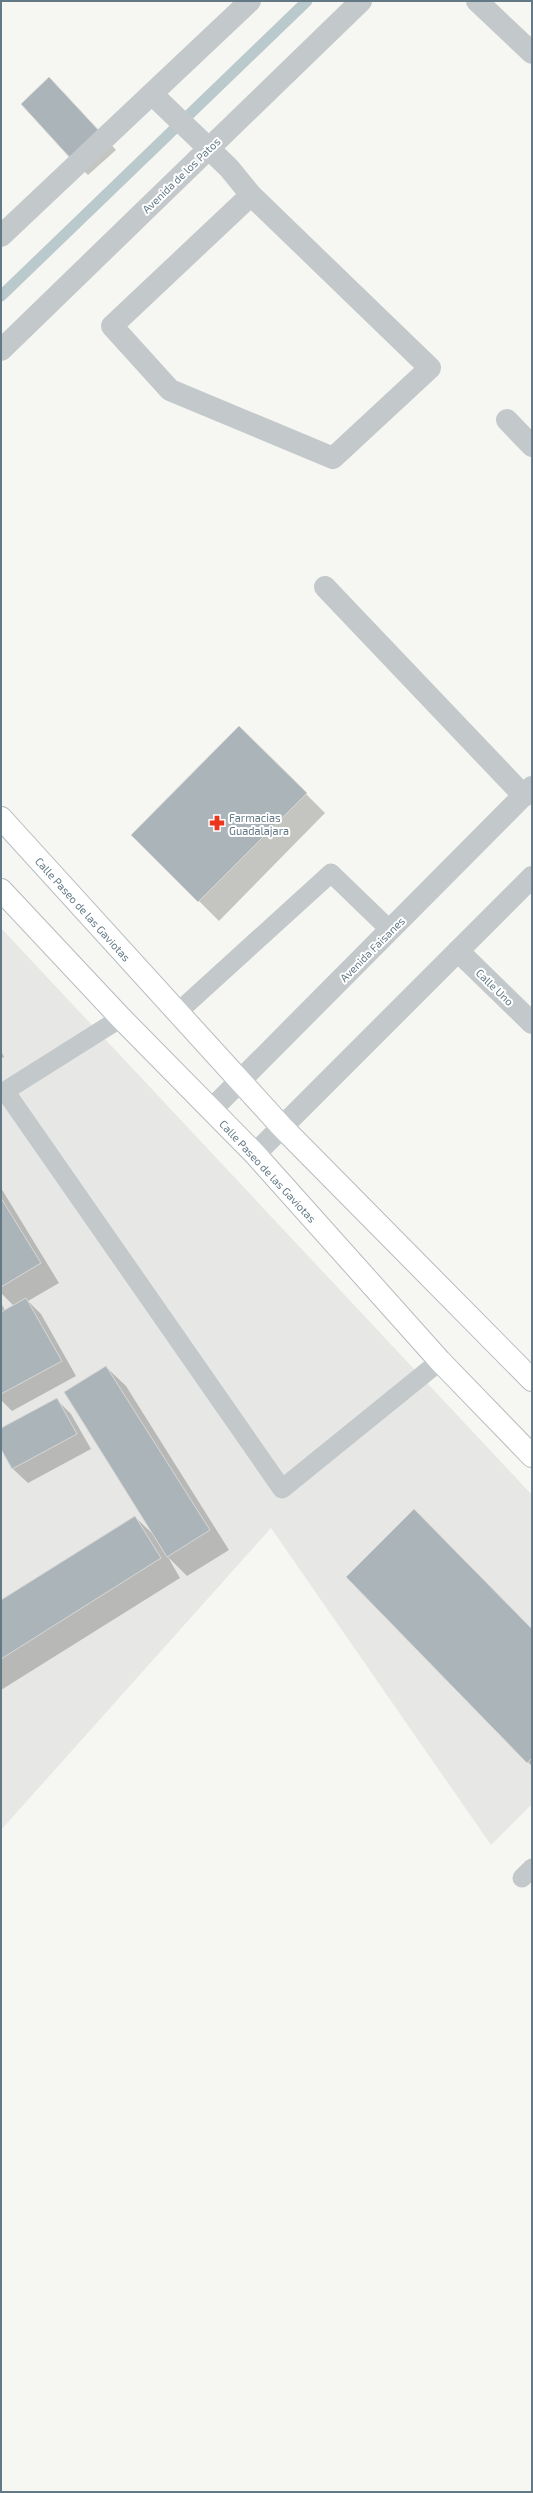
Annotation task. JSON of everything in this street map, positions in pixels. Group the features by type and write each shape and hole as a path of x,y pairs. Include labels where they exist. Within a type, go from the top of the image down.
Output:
{"main road":[{"name":"Calle Paseo de las Gaviotas","path":"1,818 282,1128 532,1380"},
{"name":"Calle Paseo de las Gaviotas","path":"1,890 121,1018 255,1154 440,1361 532,1456"}],"street":[{"path":"1,236 250,1"},
{"name":"Avenida de los Patos","path":"1,350 361,1"},
{"path":"477,1 532,53"},
{"path":"152,94 229,168 251,195 430,368 333,458 170,390 112,326 251,195"},
{"path":"507,420 532,446"},
{"path":"324,587 528,791"},
{"name":"Avenida Faisanes","path":"211,1110 528,791"},
{"path":"255,1154 532,877"},
{"name":"Calle Uno","path":"458,951 532,1023"}],"lane":[{"path":"177,1013 331,873 390,930"},
{"path":"121,1018 3,1092 282,1489 440,1361"}],"shaded area":[{"path":"1,928 532,1495 532,1804 491,1845 271,1528 1,1830"}],"building":[{"path":"49,77 102,134 73,161 21,104"},
{"path":"239,726 307,793 198,902 131,835"},
{"path":"1,1198 41,1263 1,1287"},
{"path":"26,1298 62,1361 1,1394 1,1312"},
{"path":"106,1366 210,1530 167,1557 64,1392"},
{"path":"57,1398 77,1434 12,1469 1,1449 1,1428"},
{"path":"414,1509 532,1629 532,1758 527,1763 346,1577"},
{"path":"135,1516 161,1558 1,1659 1,1600"}],"waterway":[{"path":"1,296 307,1"}],"place":[{"name":"Farmacias Guadalajara","path":"217,823"}]}
